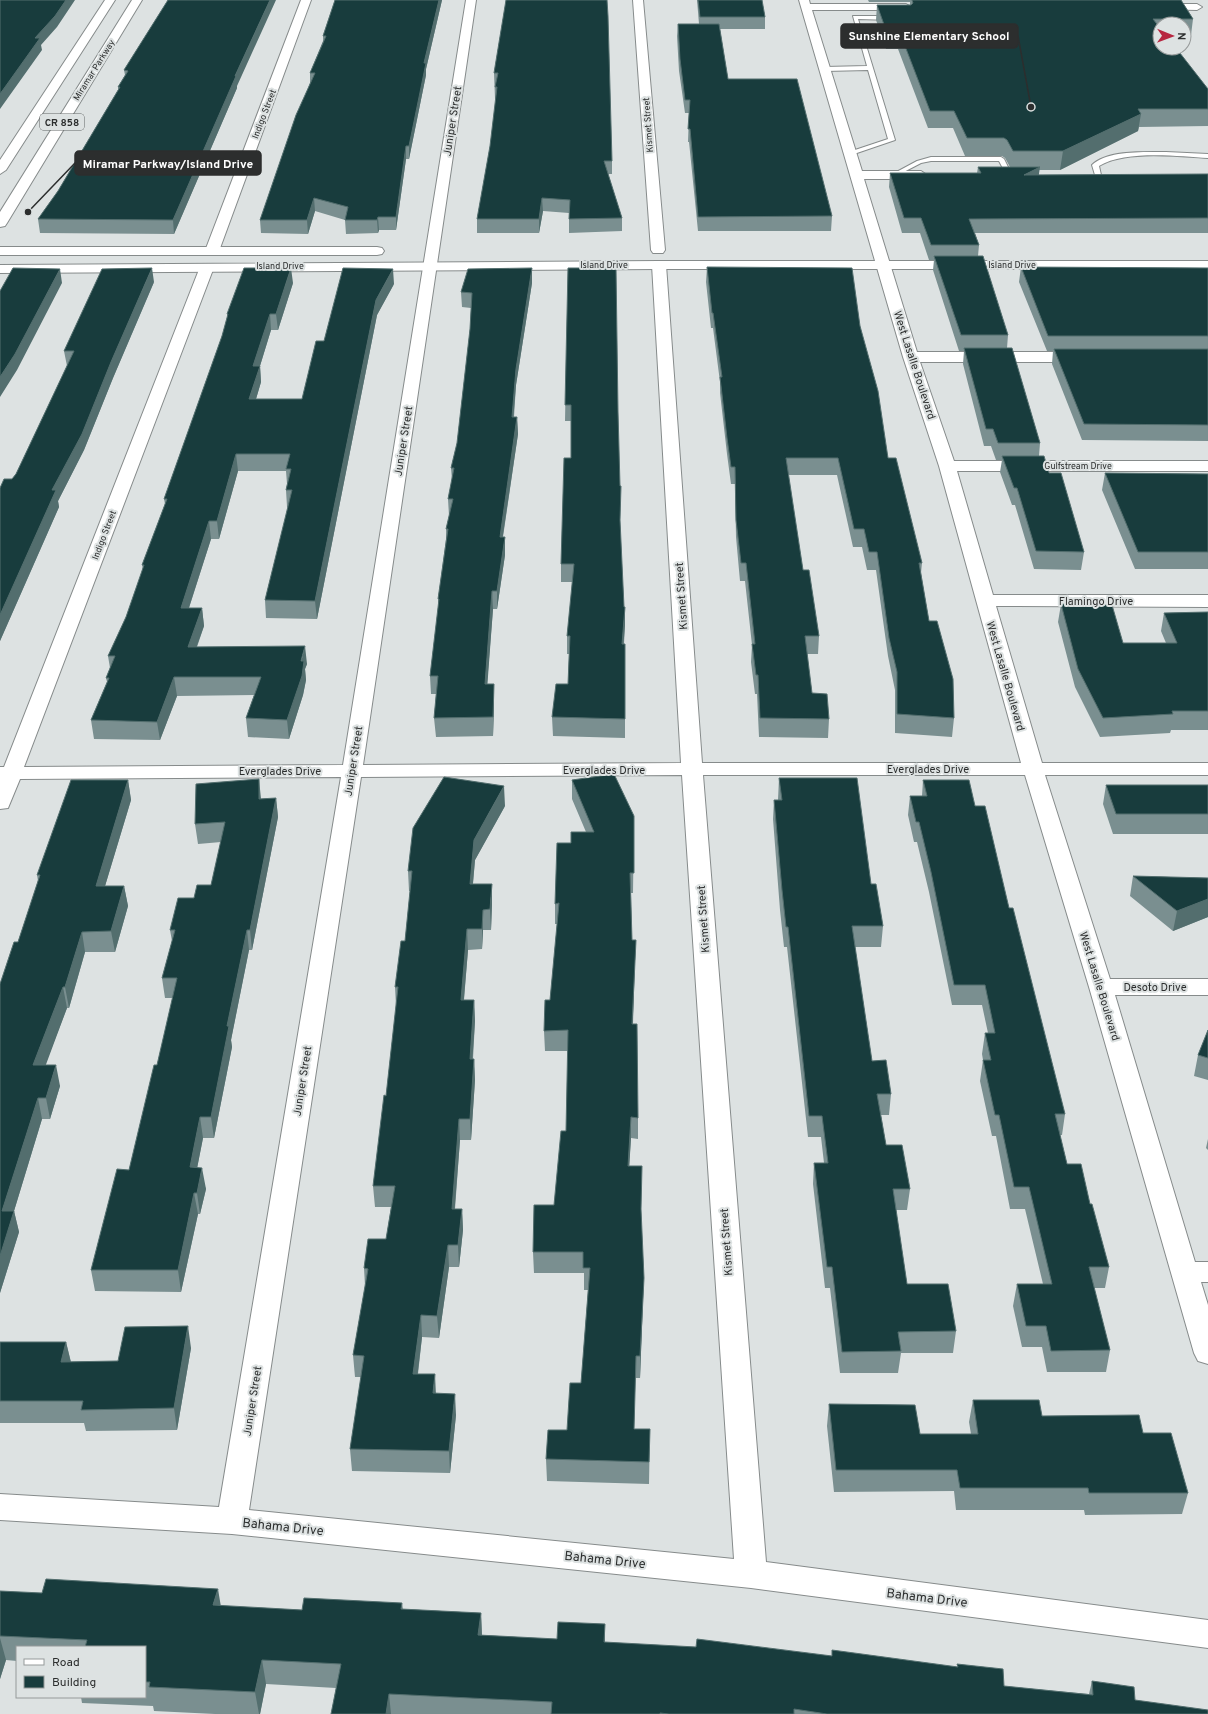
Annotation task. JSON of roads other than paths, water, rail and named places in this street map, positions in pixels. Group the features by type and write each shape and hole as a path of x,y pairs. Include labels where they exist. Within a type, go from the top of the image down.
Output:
{"street":[{"name":"CR 858","path":"0,170 110,0"},
{"name":"Miramar Parkway","path":"0,223 137,0"},
{"name":"Indigo Street","path":"0,803 6,773 210,259 306,0"},
{"name":"Juniper Street","path":"232,1521 352,771 471,0"},
{"name":"Kismet Street","path":"638,0 663,255 692,769 751,1574"},
{"path":"805,3 905,10 920,7"},
{"name":"West Lasalle Boulevard","path":"805,3 858,175 911,357 947,466 1033,769 1101,987 1197,1272 1208,1352"},
{"path":"1150,7 1195,4 1204,16"},
{"path":"858,175 932,175"},
{"path":"993,175 1024,175"},
{"path":"1083,175 1114,175"},
{"name":"Island Drive","path":"642,250 663,255"},
{"name":"Island Drive","path":"0,269 393,251"},
{"name":"Island Drive","path":"0,252 210,259 432,254 881,255 1208,265"},
{"path":"911,357 1098,358"},
{"name":"Gulfstream Drive","path":"947,466 1208,466"},
{"name":"Flamingo Drive","path":"984,600 1208,601"},
{"name":"Everglades Drive","path":"6,773 692,769 1208,769"},
{"name":"Desoto Drive","path":"1101,987 1208,987"},
{"name":"Bahama Drive","path":"0,1507 232,1521 751,1574 1208,1634"}],"lane":[{"path":"851,153 892,140 855,17 900,18"},
{"path":"825,69 870,68"},
{"path":"1098,175 1095,165 1098,161 1115,156 1208,156"},
{"path":"894,175 919,162 932,159 1001,159 1009,175"}],"place":[{"name":"Sunshine Elementary School","path":"1031,107"},
{"name":"Miramar Parkway/Island Drive","path":"28,212"}]}
